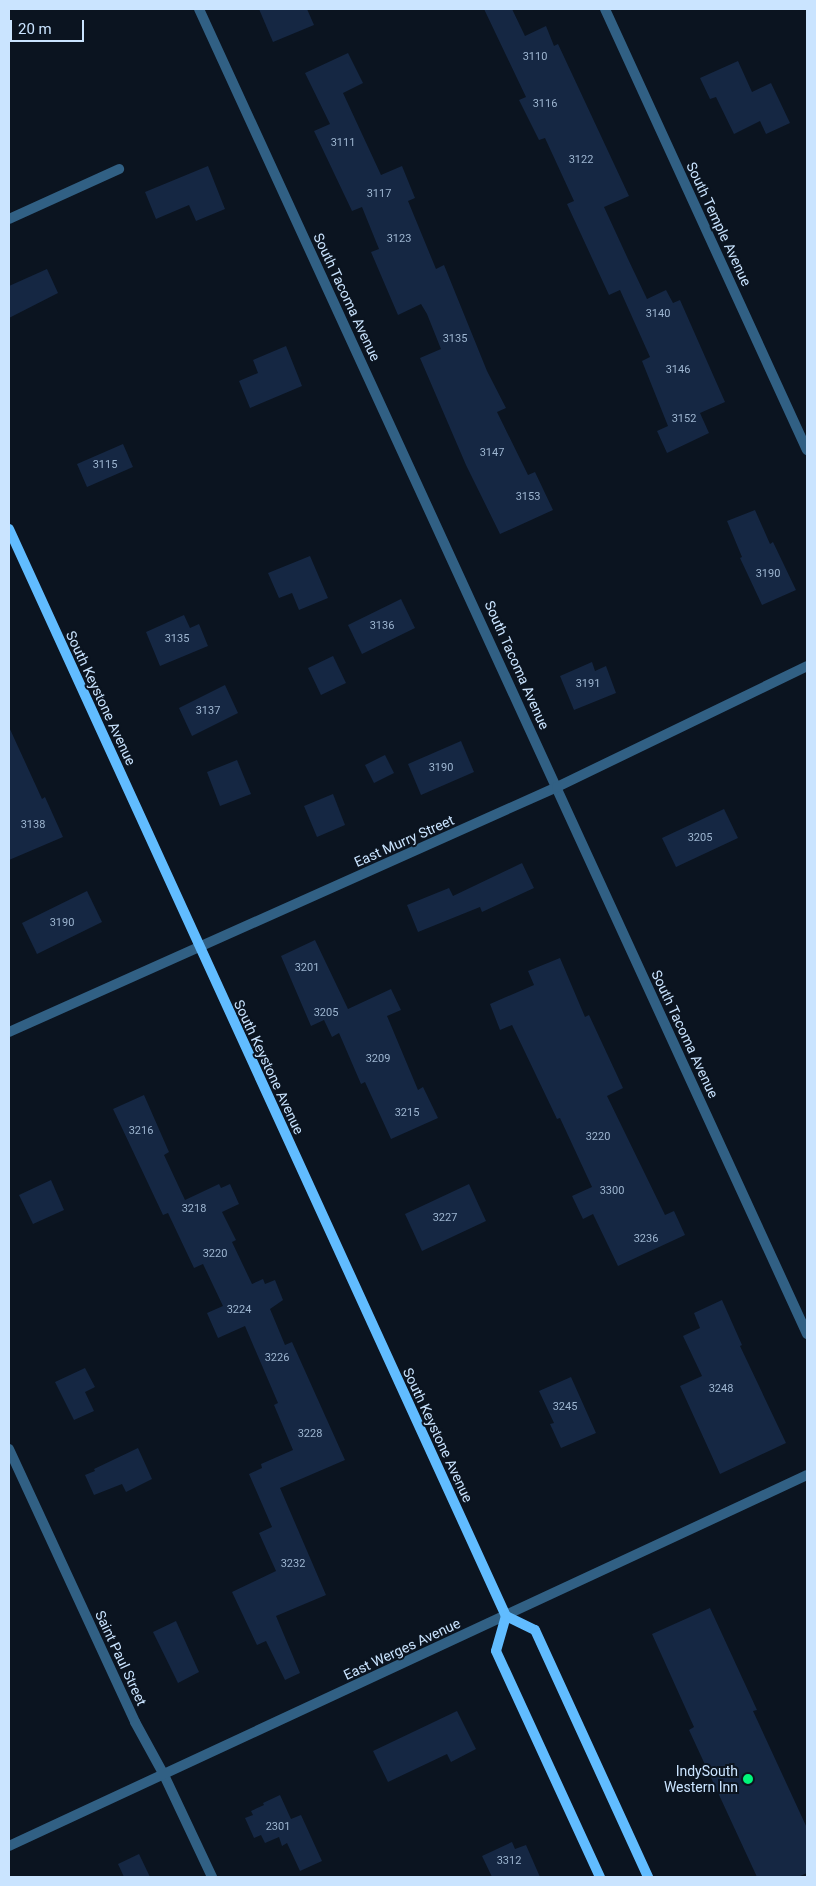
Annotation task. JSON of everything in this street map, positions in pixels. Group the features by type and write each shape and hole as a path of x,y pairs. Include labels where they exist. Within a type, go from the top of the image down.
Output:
{"main road":[{"name":"South Keystone Avenue","path":"9,529 506,1616"},
{"path":"600,1877 496,1651 506,1616 535,1630 648,1877"}],"street":[{"name":"South Tacoma Avenue","path":"199,9 807,1334"},
{"name":"South Temple Avenue","path":"605,9 807,450"},
{"path":"9,219 120,169"},
{"name":"East Murry Street","path":"9,1032 557,787 807,666"},
{"name":"Saint Paul Street","path":"9,1449 135,1722 164,1775 212,1877"},
{"name":"East Werges Avenue","path":"9,1846 807,1475"}],"building":[{"path":"259,9 307,9 314,25 273,42"},
{"path":"484,9 512,9 525,36 546,26 554,46 558,44 629,196 604,207 628,259 647,299 666,290 673,303 680,300 725,402 700,413 709,433 667,453 657,431 668,426 642,361 650,357 620,290 609,295 567,204 574,201 545,138 539,140 519,100 526,97"},
{"path":"348,53 363,83 343,93 381,175 402,166 415,198 408,201 436,269 444,265 487,371 506,408 497,412 528,475 535,472 553,510 500,534 466,465 420,358 441,349 427,314 421,304 398,315 371,252 379,249 362,207 352,211 314,131 330,124 305,73"},
{"path":"738,61 752,92 771,83 790,123 766,134 760,121 734,134 716,97 710,99 700,78"},
{"path":"208,166 225,209 196,221 189,205 156,219 145,192"},
{"path":"47,269 58,293 9,318 9,286"},
{"path":"286,346 302,386 250,408 239,381 258,373 253,360"},
{"path":"123,444 133,467 87,487 77,464"},
{"path":"755,510 770,544 773,542 796,590 762,605 740,558 742,557 727,521"},
{"path":"310,556 328,598 299,610 292,593 279,598 268,573"},
{"path":"401,599 415,628 362,654 348,625"},
{"path":"184,615 190,628 199,624 208,646 160,666 146,632"},
{"path":"333,656 346,683 321,695 308,668"},
{"path":"592,662 595,671 606,666 616,693 574,710 560,676"},
{"path":"225,685 238,713 192,736 179,708"},
{"path":"9,727 42,799 45,797 63,837 9,860"},
{"path":"461,741 474,772 421,795 408,764"},
{"path":"385,755 394,773 374,783 365,765"},
{"path":"237,760 251,794 220,806 207,772"},
{"path":"333,794 345,825 317,837 304,806"},
{"path":"724,809 738,838 676,867 662,838"},
{"path":"522,863 534,888 482,912 480,907 418,932 407,905 449,888 453,896"},
{"path":"87,891 102,922 37,954 22,923"},
{"path":"315,940 348,1009 391,989 401,1010 387,1016 418,1090 423,1087 438,1118 391,1139 365,1082 361,1084 339,1033 332,1037 324,1020 311,1026 281,956"},
{"path":"560,958 585,1017 589,1015 623,1088 607,1096 665,1215 674,1211 685,1235 618,1266 593,1214 583,1219 572,1196 592,1187 560,1118 557,1119 512,1025 500,1030 490,1004 534,985 528,971"},
{"path":"144,1095 169,1152 164,1155 185,1200 219,1184 221,1188 230,1184 239,1204 222,1212 236,1240 232,1242 252,1284 263,1279 265,1284 275,1280 283,1300 270,1309 285,1345 292,1342 345,1460 280,1488 326,1595 276,1616 300,1673 285,1680 266,1641 257,1645 232,1592 276,1571 259,1533 272,1527 249,1474 262,1468 261,1464 293,1450 274,1405 278,1403 245,1326 218,1338 207,1313 223,1306 203,1264 194,1268 168,1213 163,1215 113,1109"},
{"path":"51,1180 64,1210 33,1224 19,1195"},
{"path":"469,1184 486,1221 422,1251 405,1214"},
{"path":"722,1300 742,1345 740,1346 786,1443 720,1474 680,1386 702,1376 683,1336 700,1328 694,1313"},
{"path":"85,1368 95,1387 85,1392 94,1411 74,1420 55,1382"},
{"path":"571,1377 596,1433 561,1448 550,1424 554,1423 539,1391"},
{"path":"138,1448 152,1479 126,1492 122,1484 94,1495 85,1475"},
{"name":"IndySouth Western Inn","path":"710,1608 757,1710 753,1711 807,1828 807,1873 798,1877 757,1877 689,1730 694,1727 652,1634"},
{"path":"176,1621 199,1672 178,1683 153,1632"},
{"path":"457,1711 476,1749 451,1762 447,1754 388,1782 373,1751"},
{"path":"280,1795 291,1819 301,1815 322,1861 300,1871 287,1843 282,1846 279,1837 265,1843 261,1835 254,1838 245,1818 253,1815 251,1811 264,1805 263,1803"},
{"path":"512,1842 515,1849 526,1845 540,1877 492,1877 482,1856"},
{"path":"139,1854 150,1877 124,1877 118,1864"}],"place":[{"name":"IndySouth Western Inn","path":"748,1779"}]}
